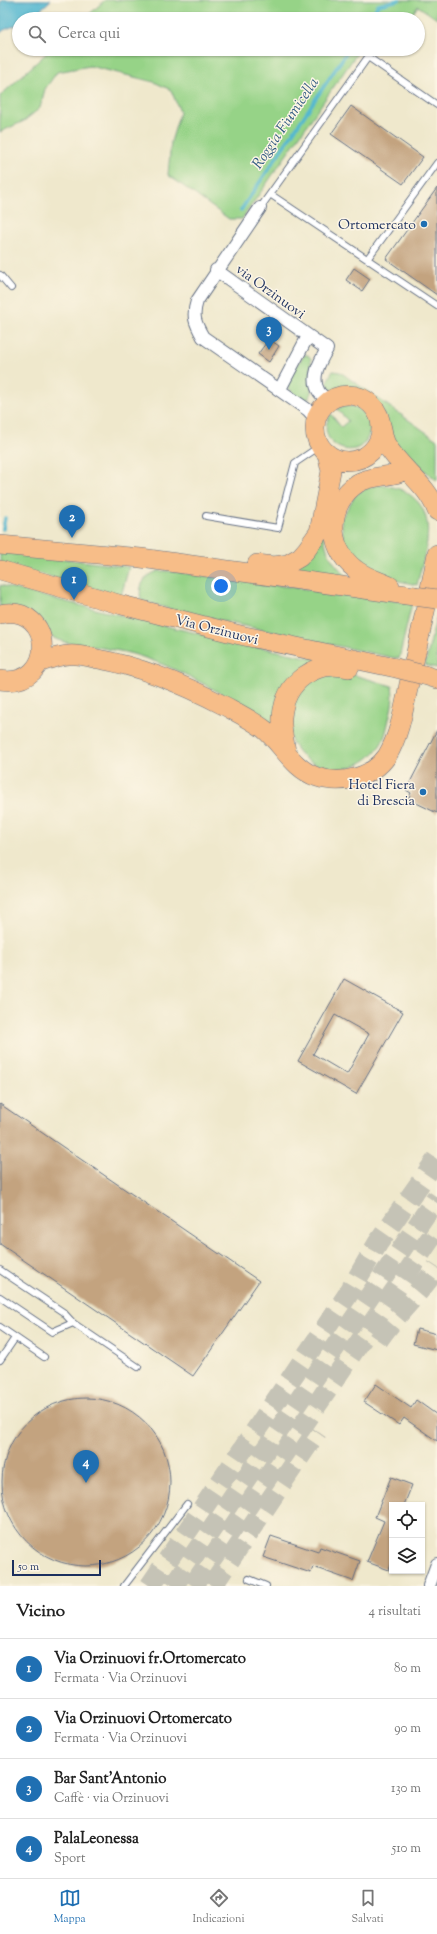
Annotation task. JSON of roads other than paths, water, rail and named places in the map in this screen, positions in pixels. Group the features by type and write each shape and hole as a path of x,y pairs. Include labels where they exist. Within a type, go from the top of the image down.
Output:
{"main road":[{"path":"196,566 222,561 274,566 288,564 300,557 308,549 318,532 331,471 315,434 316,419 320,410 329,401 344,395 362,398 373,407 381,424 386,443 407,476"},
{"path":"381,424 380,436 377,444 356,459 339,485 333,521 334,538 345,559 366,575 412,595"},
{"path":"323,450 339,460 356,459 407,476 423,486 433,501 437,511"},
{"path":"336,509 352,488 359,483 371,478 407,476"},
{"path":"0,545 141,558 437,599"},
{"path":"42,639 69,654 120,663 169,679 212,699 255,722 272,735 286,750 295,763 304,771 315,776 340,780 353,779 367,773 386,757 394,743 405,701 437,554"},
{"name":"Via Orzinuovi","path":"0,570 128,606 240,635 396,668 430,677"},
{"path":"0,614 16,613 25,616 39,630 42,639 42,655 40,662 34,671 26,677 13,681 0,680"},
{"path":"40,662 69,654"},
{"path":"286,750 282,729 284,704 288,693 303,676 313,670 325,666 338,665 368,672 396,668"}],"street":[{"name":"via Orzinuovi","path":"260,208 216,270 197,301 193,312 195,322 203,337 280,389 308,410 316,419"},
{"name":"via Orzinuovi","path":"216,270 327,349 319,364 316,380 318,392 329,401"},
{"name":"via Orzinuovi","path":"280,389 308,336"},
{"path":"428,1586 437,1564"}],"lane":[{"path":"260,208 368,57 437,105"},
{"path":"368,258 437,163"},
{"path":"270,194 368,258 437,306"},
{"path":"0,275 11,288"},
{"path":"206,516 278,528 295,463 323,450"},
{"path":"0,1270 63,1312 73,1323 138,1367"},
{"path":"0,1297 52,1332 73,1323"},
{"path":"0,1327 44,1357"},
{"path":"0,1360 15,1338"},
{"path":"124,1586 187,1504"},
{"path":"249,1579 266,1586"}],"water":[{"path":"3,0 51,0 38,12 12,12 12,27 0,33 0,3"}],"waterway":[{"name":"Roggia Fiumicella","path":"374,12 378,5 399,0"},
{"name":"Roggia Fiumicella","path":"241,210 344,56"},
{"path":"3,529 5,518"}],"tunnel":[{"path":"150,1586 347,1296 378,1243 437,1159"},
{"path":"173,1586 437,1197"},
{"path":"193,1586 437,1229"},
{"path":"378,1340 437,1267"},
{"path":"212,1586 317,1431"}],"place":[{"name":"Ortomercato","path":"424,224"},
{"name":"Bar Sant'Antonio","path":"269,350"},
{"name":"Via Orzinuovi Ortomercato","path":"72,538"},
{"name":"Via Orzinuovi fr.Ortomercato","path":"74,600"},
{"name":"Hotel Fiera di Brescia","path":"423,792"},
{"name":"PalaLeonessa","path":"86,1483"}]}
